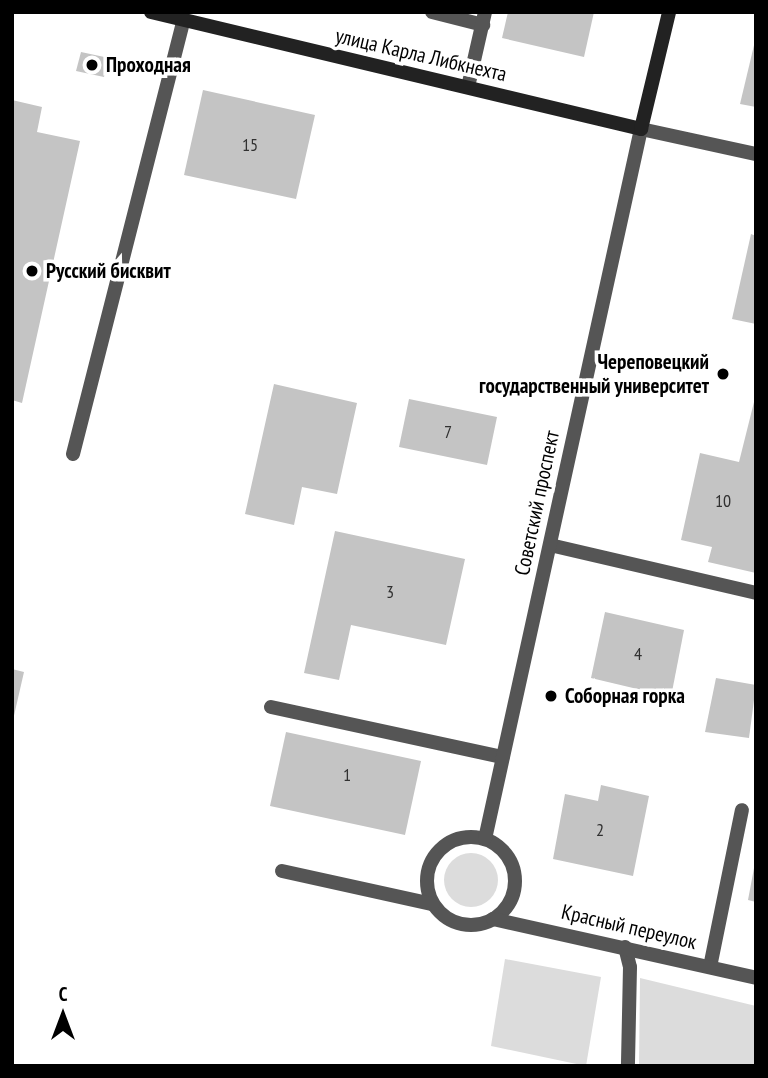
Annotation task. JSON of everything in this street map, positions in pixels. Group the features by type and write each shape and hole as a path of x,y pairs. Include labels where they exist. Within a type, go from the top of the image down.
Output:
{"main road":[{"name":"улица Карла Либкнехта","path":"151,12 641,129"},
{"name":"Советский проспект","path":"641,129 669,12"}],"street":[{"path":"432,12 484,18 468,88"},
{"path":"73,454 184,20"},
{"path":"641,129 756,154"},
{"name":"Советский проспект","path":"485,839 641,129"},
{"path":"550,545 756,593"},
{"path":"271,707 503,757"},
{"path":"710,967 742,810"},
{"path":"457,838 485,839 509,858 516,877 513,896 493,919 465,925 446,918 432,904 426,885 429,865 440,848 457,838"},
{"path":"282,872 432,904"},
{"name":"Красный переулок","path":"493,919 756,978"},
{"path":"625,947 630,967 628,1066"}],"shaded area":[{"path":"471,853 490,861 498,880 490,899 471,907 452,899 444,880 452,861"},
{"path":"505,959 601,977 586,1066 491,1046"},
{"path":"640,978 756,1006 756,1066 639,1066"}],"building":[{"path":"508,12 594,12 584,57 502,38"},
{"path":"756,42 756,107 740,104"},
{"name":"Проходная","path":"81,52 109,58 104,77 76,71"},
{"path":"203,90 315,115 296,199 184,175"},
{"name":"Русский бисквит","path":"12,100 42,107 37,132 80,141 22,403 12,400"},
{"path":"751,234 756,236 756,324 732,319"},
{"path":"274,384 357,403 337,494 302,487 294,525 245,514"},
{"path":"756,394 756,573 708,562 712,547 681,540 700,453 739,462"},
{"path":"409,399 497,417 487,465 399,447"},
{"path":"335,531 465,559 446,645 351,625 339,680 304,673"},
{"path":"605,612 684,630 671,697 591,678"},
{"path":"12,669 24,672 13,720 12,720"},
{"path":"716,678 756,685 749,738 705,732"},
{"path":"286,732 421,761 405,835 270,806"},
{"path":"601,785 649,796 633,876 553,859 565,794 598,801"},
{"path":"756,868 756,902 748,900"}],"place":[{"name":"Проходная","path":"92,65"},
{"name":"Русский бисквит","path":"32,271"},
{"name":"Череповецкий государственный университет","path":"723,374"},
{"name":"Соборная горка","path":"551,696"}]}
